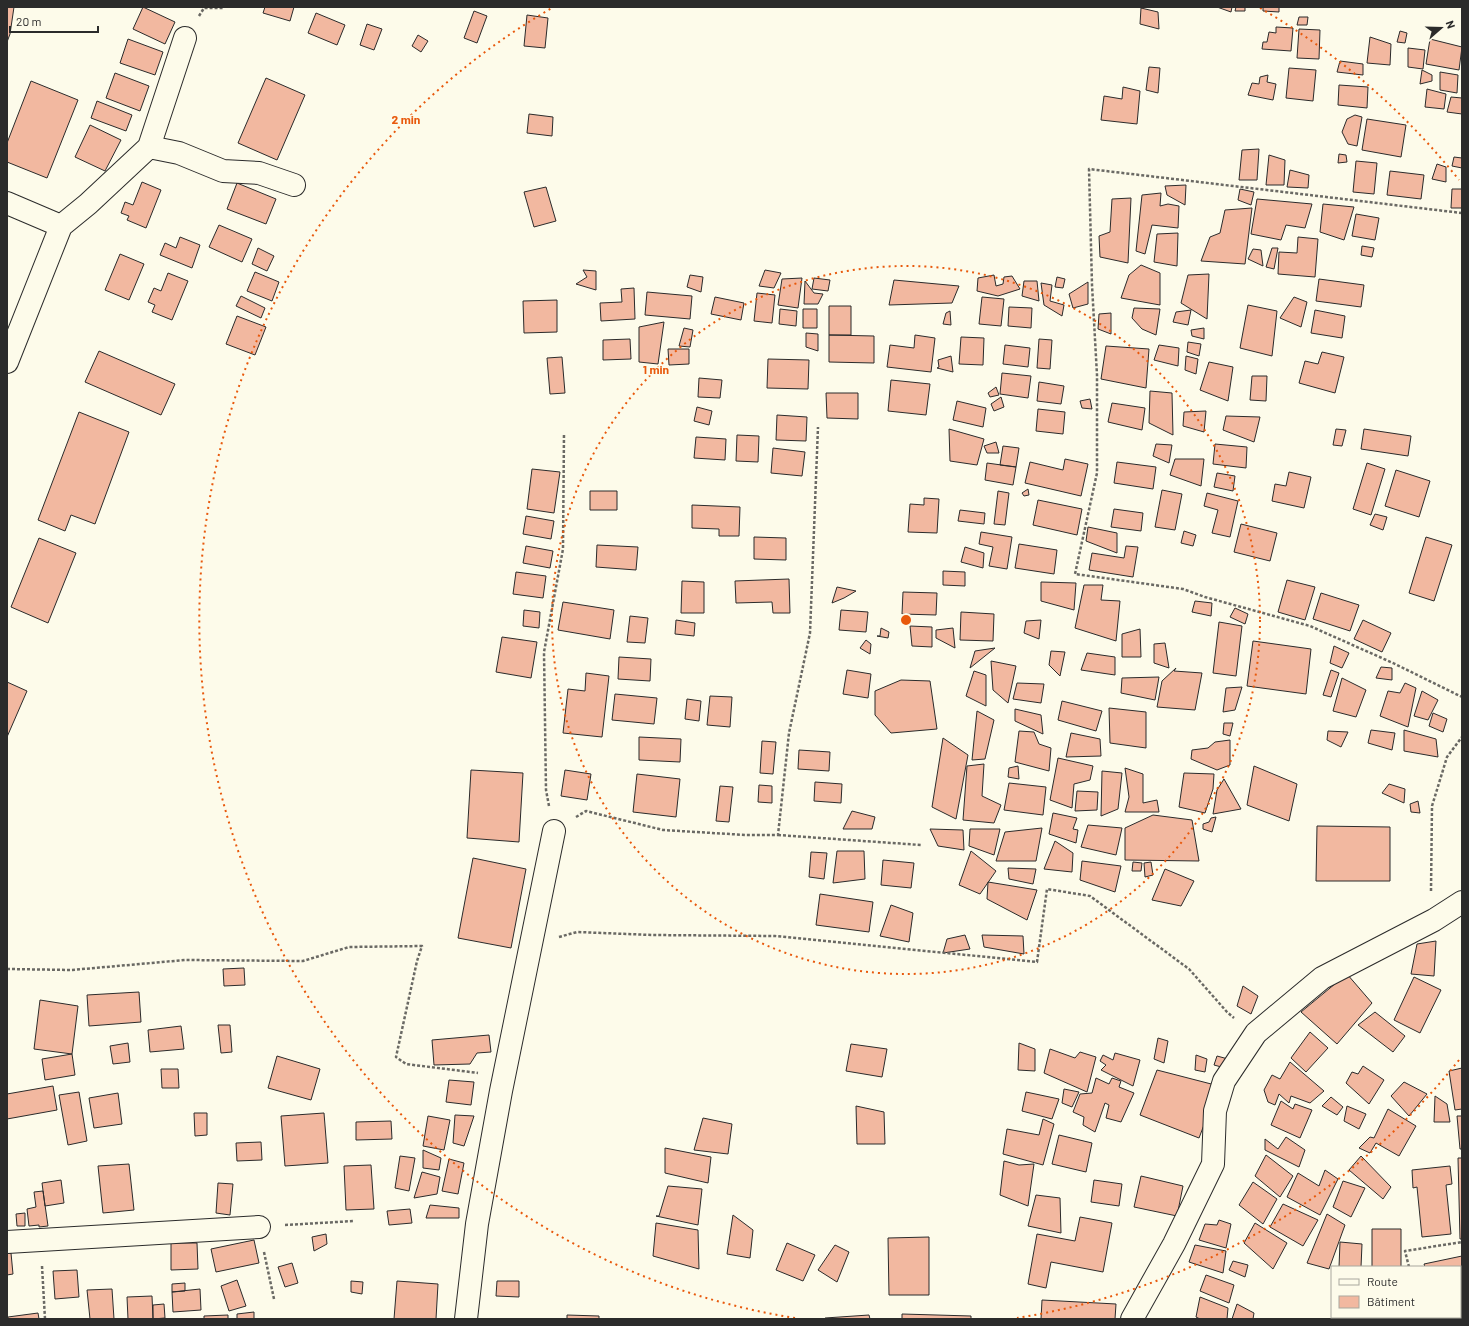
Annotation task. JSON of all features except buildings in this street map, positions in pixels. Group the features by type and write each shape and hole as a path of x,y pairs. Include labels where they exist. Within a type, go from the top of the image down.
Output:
{"street":[{"path":"7,362 61,226 88,204 149,147 185,38"},
{"path":"149,147 179,153 223,171 259,173 294,185"},
{"path":"7,203 61,226"},
{"path":"466,1319 477,1224 554,831"},
{"path":"1132,1319 1174,1244 1213,1164 1215,1111 1224,1081 1256,1033 1322,978 1434,920 1462,902"},
{"path":"7,1242 259,1227"}],"path":[{"path":"1462,213 1089,169 1092,285 1097,375 1097,473 1076,574 1183,589 1205,597 1310,626 1393,663 1462,697"},
{"path":"778,835 789,733 810,633 818,427"},
{"path":"564,433 563,549 544,652 546,790 554,831 586,811 663,830 746,835 778,835 921,846"},
{"path":"1434,920 1431,902 1432,806 1447,757 1462,737"},
{"path":"531,946 577,932 652,936 775,936 1037,962 1047,889 1090,896 1189,969 1227,1012 1256,1033"},
{"path":"7,969 72,970 185,960 303,961 349,947 422,946 417,961 396,1057 406,1064 505,1076"},
{"path":"274,1299 259,1227 354,1221"},
{"path":"41,1240 45,1319"},
{"path":"1409,1266 1405,1251 1462,1242"}]}
